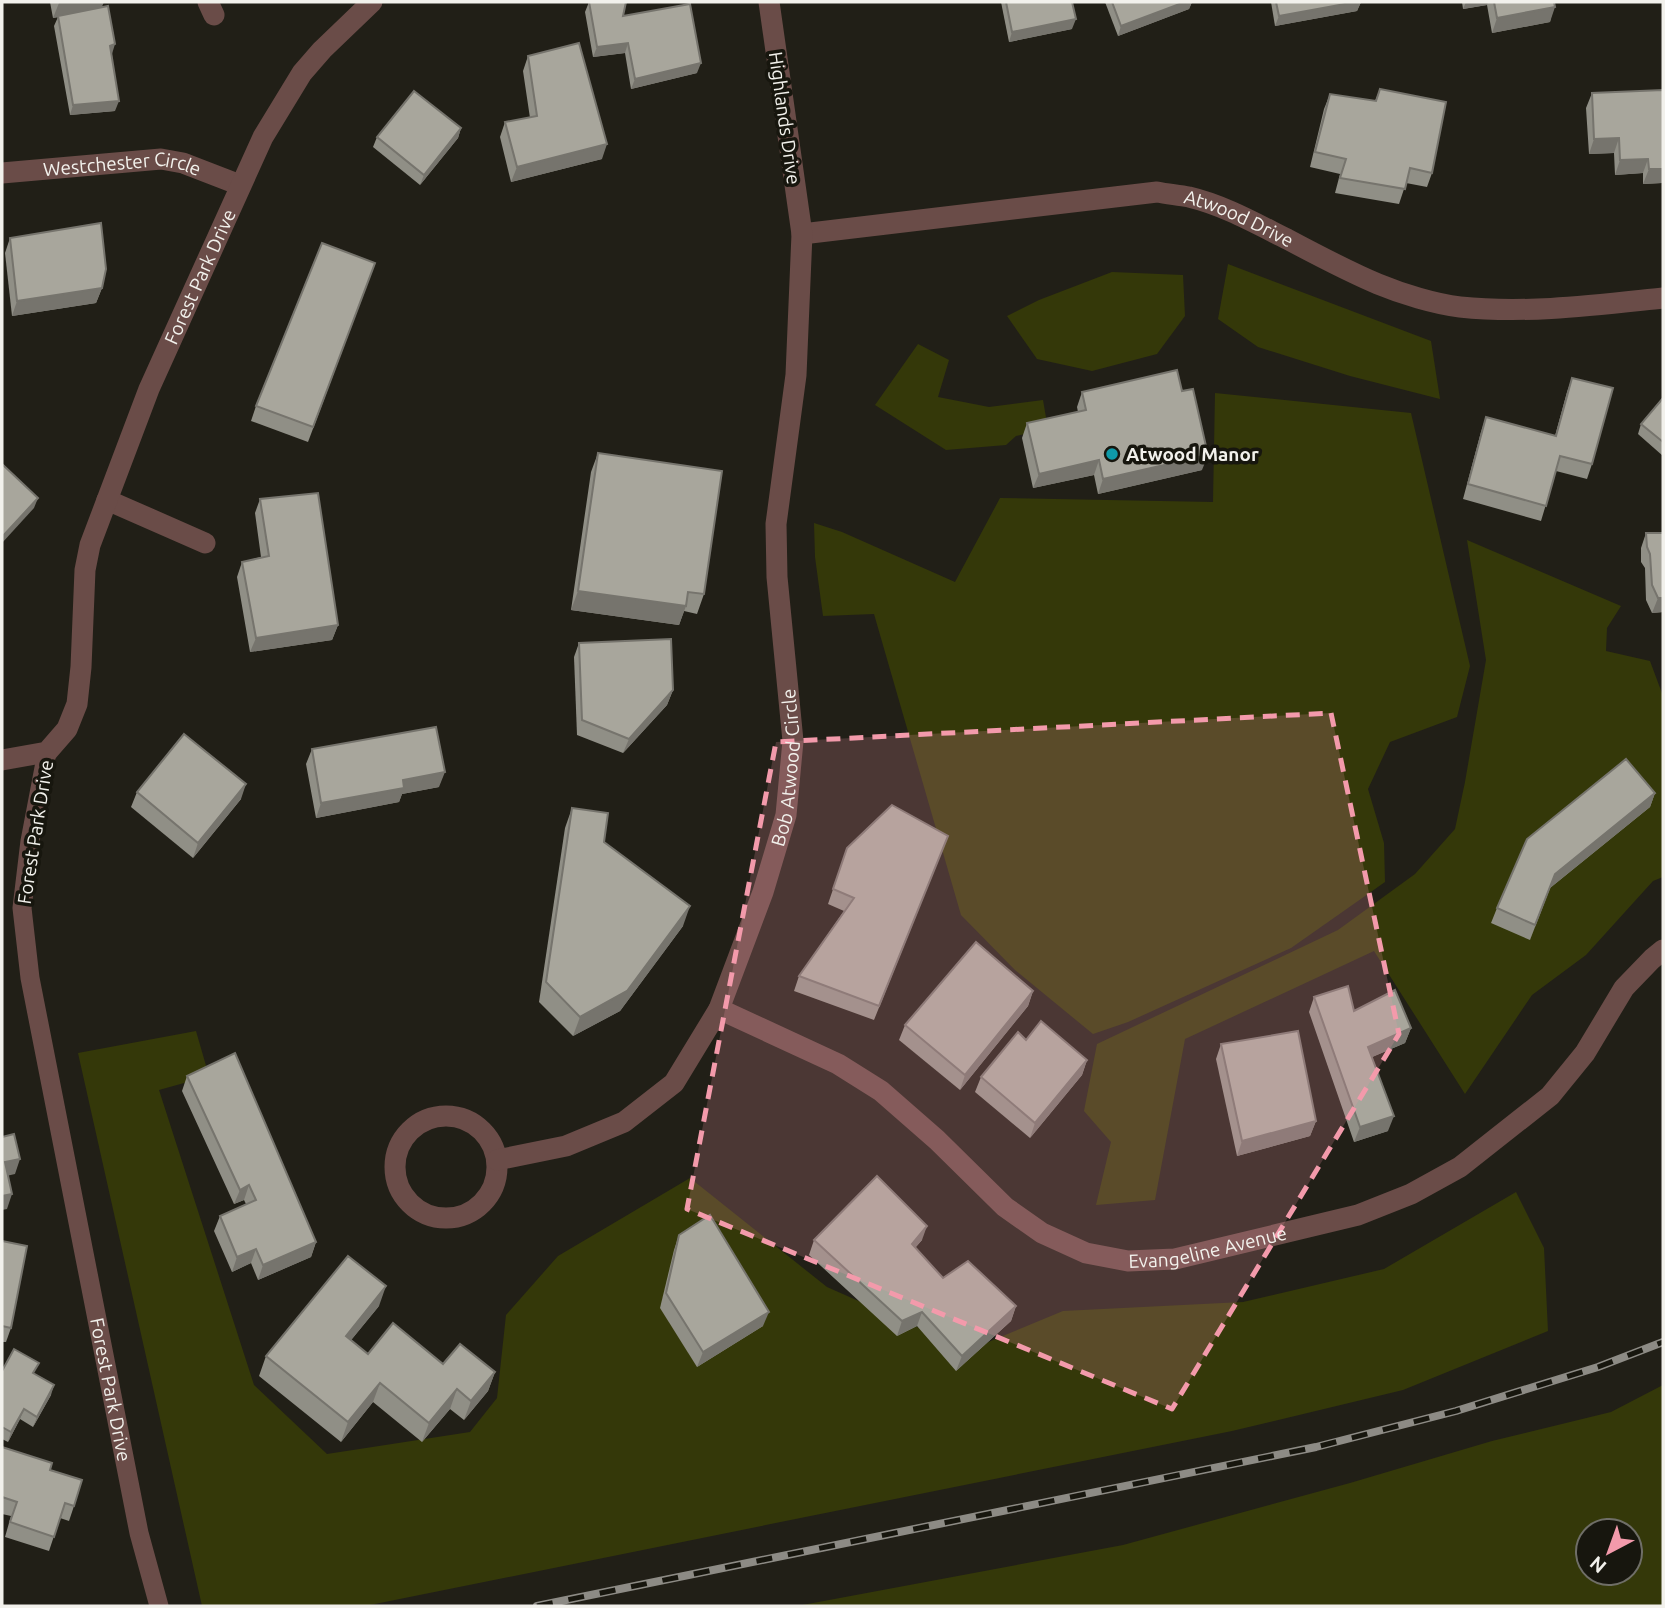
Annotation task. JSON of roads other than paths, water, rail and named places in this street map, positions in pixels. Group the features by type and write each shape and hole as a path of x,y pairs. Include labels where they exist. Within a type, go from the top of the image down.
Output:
{"street":[{"name":"Forest Park Drive","path":"47,752 67,729 77,704 85,570 90,545 149,389 263,137 302,73 372,2"},
{"name":"Highlands Drive","path":"769,2 802,234"},
{"name":"Westchester Circle","path":"2,173 161,159 183,163 240,185"},
{"name":"Atwood Drive","path":"802,234 1157,192 1189,197 1214,205 1248,219 1380,285 1458,307 1514,310 1663,298"},
{"name":"Bob Atwood Circle","path":"497,1160 566,1146 624,1122 674,1083 719,1009 763,892 786,815 793,741 777,577 776,524 796,375 802,234"},
{"path":"107,500 205,543"},
{"path":"2,760 47,752"},
{"name":"Evangeline Avenue","path":"719,1009 838,1064 881,1091 937,1140 1005,1207 1042,1233 1086,1252 1128,1261 1175,1259 1358,1215 1411,1194 1460,1167 1550,1096 1585,1053 1624,988 1663,950"},
{"path":"453,1115 482,1130 492,1144 497,1160 497,1176 491,1192 480,1206 465,1215 449,1219 431,1217 407,1202 395,1177 394,1161 398,1145 407,1132 421,1121 436,1116 453,1115"}],"lane":[{"name":"Forest Park Drive","path":"47,752 30,841 22,908 30,978 139,1534 159,1606"}],"railway":[{"path":"537,1606 1316,1447 1456,1411 1598,1367 1663,1342"}],"place":[{"name":"Atwood Manor","path":"1112,454"}]}
